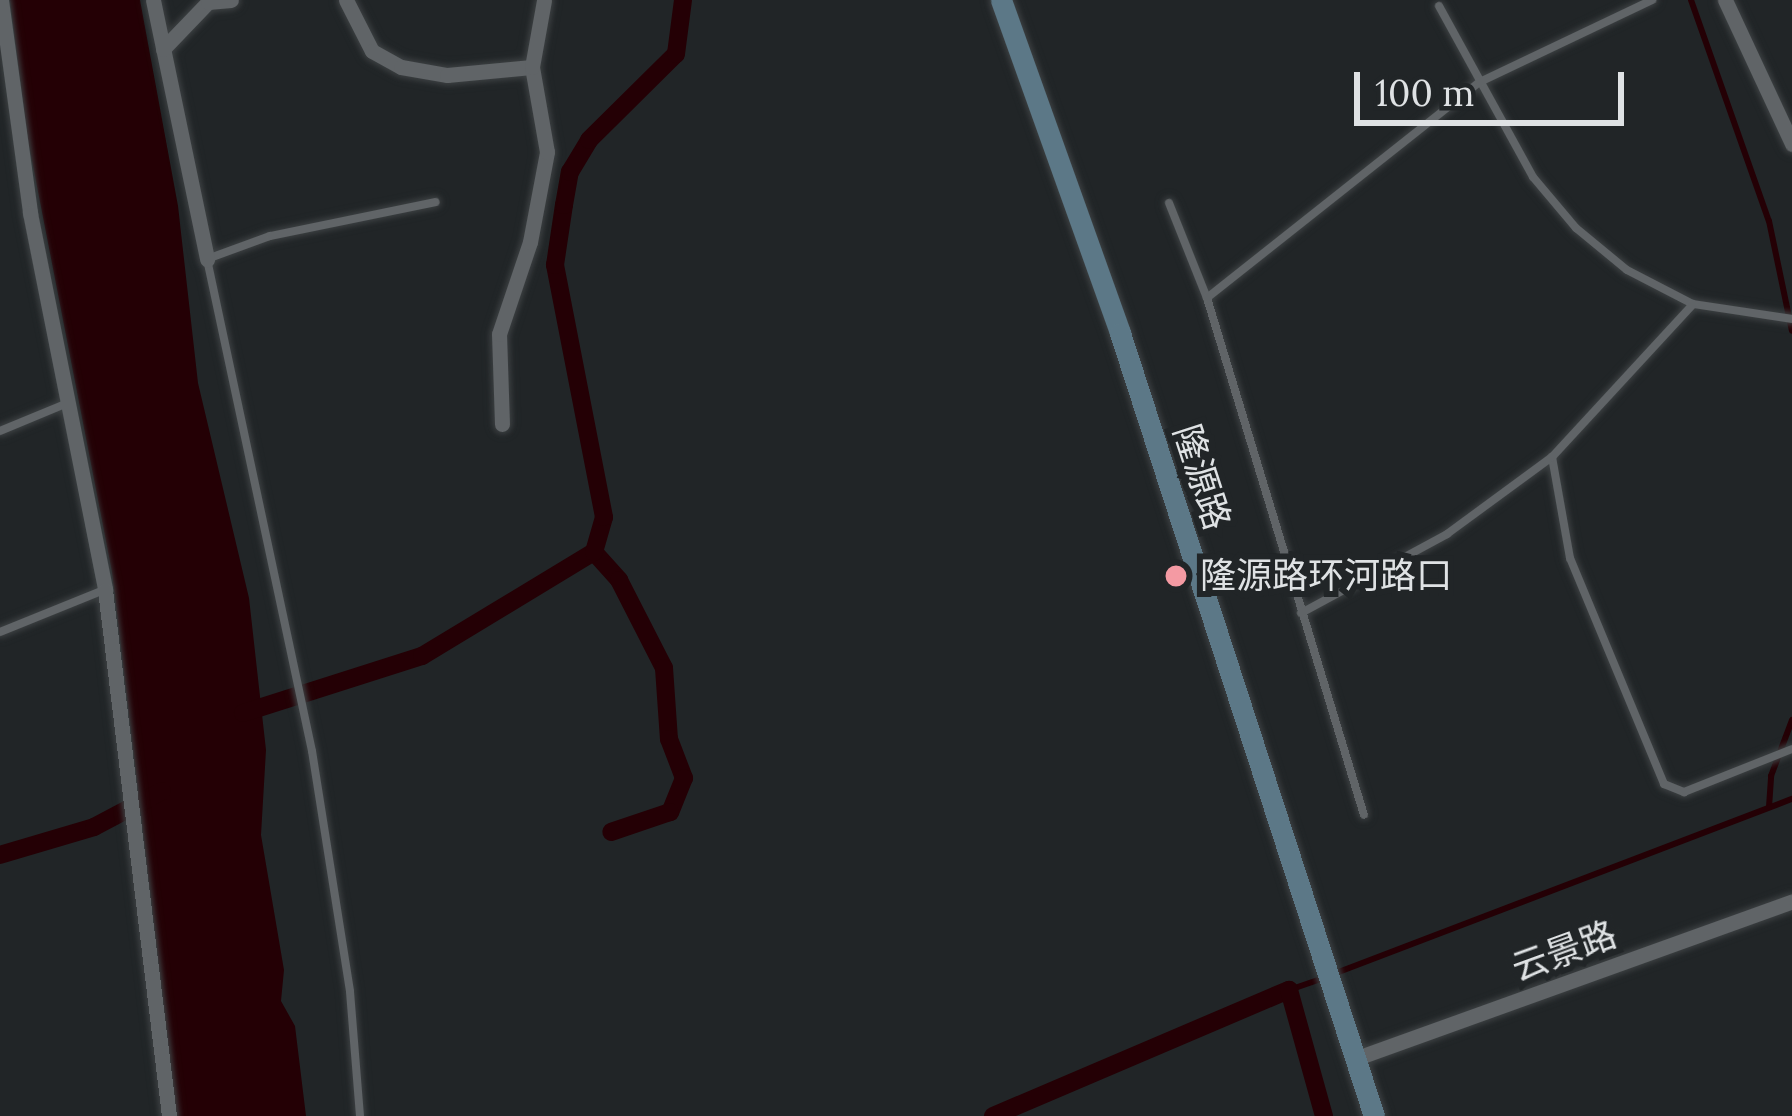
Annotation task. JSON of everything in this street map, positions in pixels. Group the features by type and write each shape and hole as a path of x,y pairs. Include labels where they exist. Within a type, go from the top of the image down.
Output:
{"main road":[{"name":"隆源路","path":"1000,0 1120,333 1371,1108"}],"street":[{"path":"1,0 30,213 105,590 170,1116"},
{"path":"153,0 207,259"},
{"path":"163,49 208,2 231,0"},
{"path":"346,0 372,51 400,67 447,75 532,67"},
{"path":"502,424 499,334 530,242 547,152 532,67 544,0"},
{"path":"1725,0 1792,145"},
{"name":"云景路","path":"1357,1058 1792,901"}],"lane":[{"path":"1207,298 1480,82 1652,0"},
{"path":"1439,6 1533,177 1576,228 1627,270 1693,304 1787,319"},
{"path":"360,1116 350,992 304,712 207,259 253,249 270,236 436,202"},
{"path":"1169,203 1207,298 1364,814"},
{"path":"1301,613 1448,534 1552,457 1693,304"},
{"path":"0,431 71,401"},
{"path":"1552,457 1570,558 1664,784 1684,792 1789,750"},
{"path":"0,632 105,590"}],"shaded area":[{"path":"10,0 140,0 178,206 198,383 249,598 266,750 261,835 284,970 281,1001 295,1026 306,1116 177,1116 112,572 28,140"}],"waterway":[{"path":"243,713 422,656 594,552 604,517 555,265 564,205 570,172 589,140 676,54 683,0"},
{"path":"1691,0 1769,221 1792,331"},
{"path":"594,552 619,580 664,668 669,739 684,778 670,812 611,832"},
{"path":"1769,807 1771,776 1792,720"},
{"path":"0,855 94,827 162,791"},
{"path":"1336,973 1792,799"},
{"path":"1289,990 1323,978"},
{"path":"993,1116 1289,990 1324,1116"}],"place":[{"name":"隆源路环河路口","path":"1176,576"}]}
